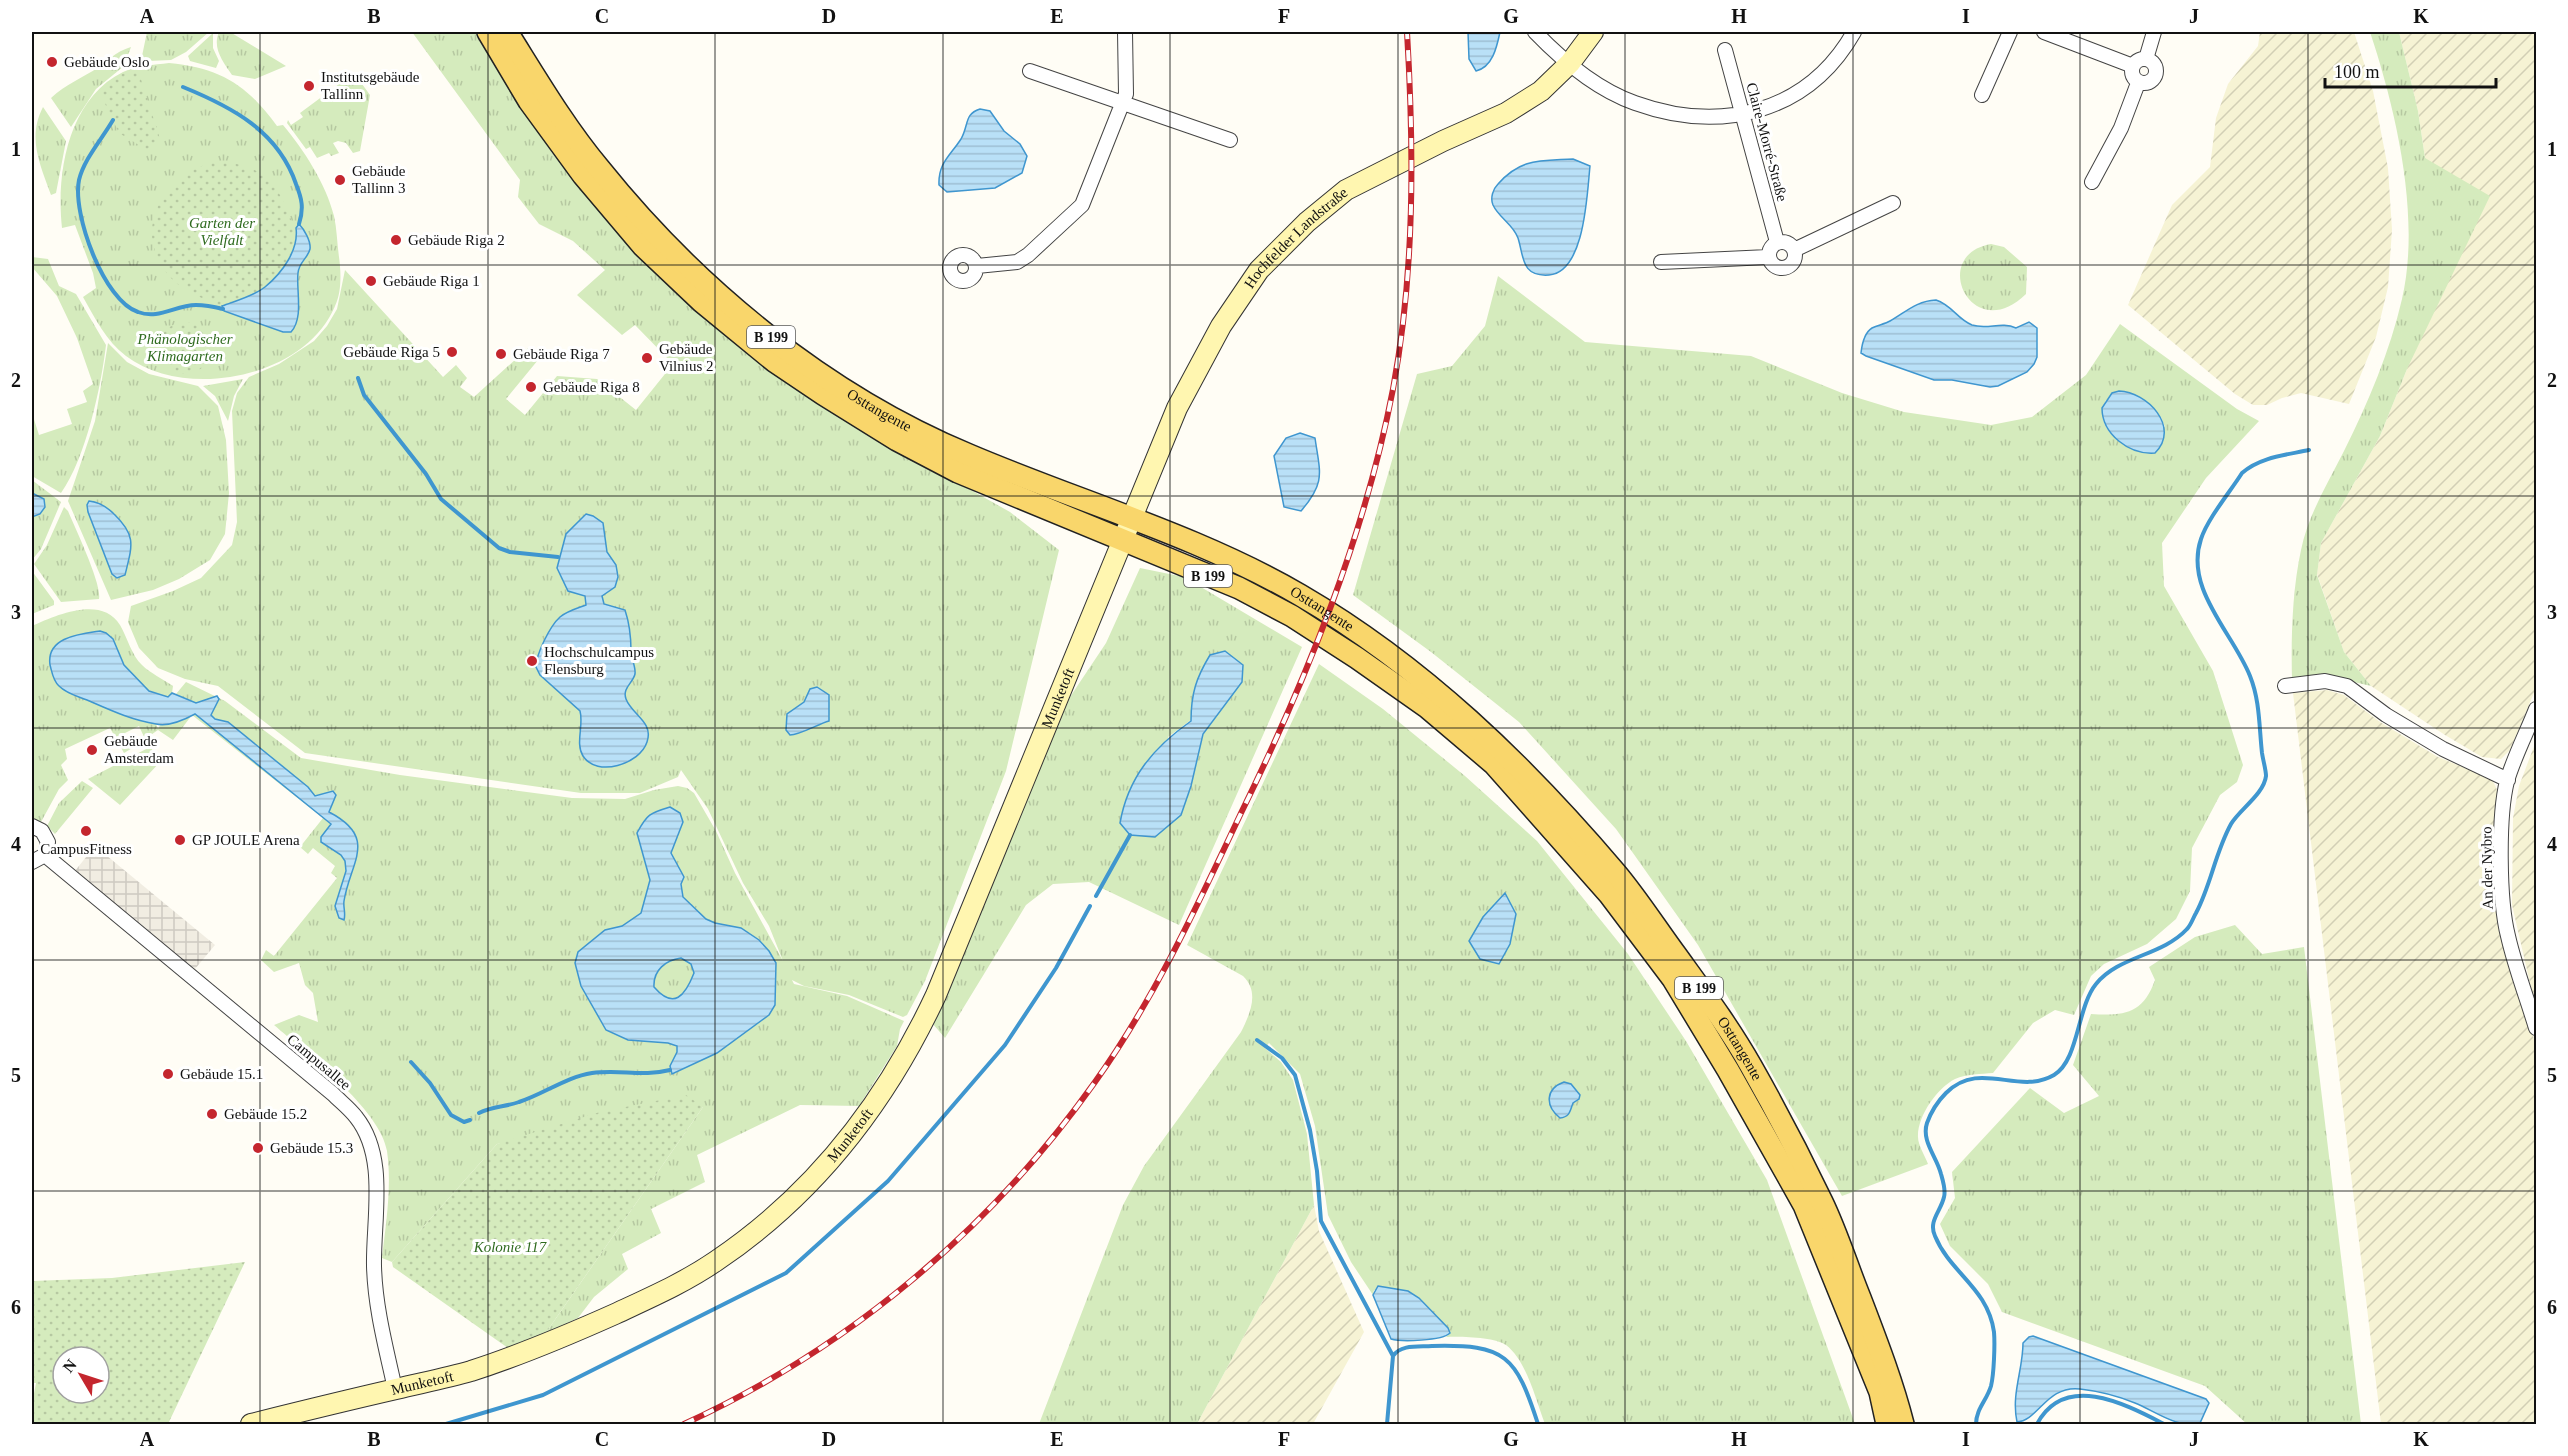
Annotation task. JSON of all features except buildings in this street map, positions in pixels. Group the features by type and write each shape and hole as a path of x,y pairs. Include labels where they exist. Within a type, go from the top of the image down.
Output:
{"main road":[{"name":"Osttangente","path":"488,32 529,101 584,175 643,246 702,302 774,361 822,394 897,440 958,472 1239,588 1292,616 1358,658 1428,708 1494,764 1609,894 1673,979 1804,1205 1880,1392 1887,1425"},
{"name":"Osttangente","path":"507,32 544,92 596,165 655,235 714,290 785,348 833,382 906,426 966,454 1248,567 1301,595 1367,638 1437,692 1503,749 1618,875 1749,1061 1820,1197 1893,1387 1903,1425"}],"street":[{"path":"976,266 1017,262 1028,255 1082,205 1123,104 1127,84 1125,32"},
{"path":"1535,32 1550,48 1570,63 1627,100 1655,109 1697,116 1744,116 1802,91 1832,66 1854,32"},
{"name":"Hochfelder Landstraße","path":"1131,519 1177,408 1221,326 1259,270 1307,222 1346,190 1443,141 1506,113 1541,91 1570,63 1593,32"},
{"path":"1982,95 2010,32"},
{"path":"2044,32 2155,65 2156,76 2151,82 2138,82"},
{"path":"2138,82 2132,73 2154,32"},
{"name":"Claire-Morré-Straße","path":"1725,50 1777,242"},
{"path":"1030,71 1230,140"},
{"path":"2092,182 2121,128 2138,82"},
{"path":"1794,250 1893,203"},
{"path":"1777,242 1787,242 1794,250 1793,261 1787,267 1774,266 1768,257 1771,247 1777,242"},
{"path":"1661,262 1768,257"},
{"name":"Munketoft","path":"251,1425 470,1371 574,1333 679,1283 714,1262 767,1223 828,1162 860,1125 894,1076 936,995 1131,519"},
{"path":"2285,686 2325,681 2347,686 2386,715 2443,749 2508,780"},
{"name":"An der Nybro","path":"2536,709 2508,780 2503,825 2503,907 2507,936 2536,1028"},
{"path":"32,826 42,831 48,842 45,855 32,862"},
{"name":"Campusallee","path":"45,855 333,1094 357,1117 371,1146 375,1173 374,1266 377,1303 395,1389"}],"shaded area":[{"path":"2260,32 2354,32 2373,91 2388,168 2392,230 2388,287 2376,337 2349,404 2301,393 2267,405 2253,405 2235,394 2128,305 2172,205 2210,167 2216,118 2228,84 2258,46"},
{"path":"2399,32 2536,32 2536,688 2510,750 2501,759 2482,757 2371,686 2344,652 2317,574 2321,543 2380,436 2407,369 2425,158 2418,111"},
{"path":"2327,690 2344,695 2380,722 2438,757 2492,779 2500,796 2502,939 2536,1045 2536,1424 2381,1424 2293,693"},
{"path":"2536,741 2536,1009 2512,905 2513,818 2519,786"},
{"path":"95,846 215,945 190,975 70,877"},
{"path":"1314,1205 1319,1231 1364,1332 1313,1424 1197,1424"}],"green space":[{"path":"147,32 209,32 186,52 171,60 148,61 142,56"},
{"path":"219,32 230,32 286,66 255,79 232,75 218,49"},
{"path":"412,32 478,32 552,153 667,283 723,333 857,426 1010,512 1059,550 1006,771 925,981 907,1015 903,1017 849,995 804,986 792,980 794,984 847,996 904,1021 897,1046 859,1106 800,1105 697,1155 705,1182 651,1209 661,1233 622,1254 628,1269 594,1297 578,1318 545,1334 703,1107 497,1144 392,1262 382,1258 389,1178 387,1151 382,1135 357,1100 274,1025 299,1015 318,1022 313,993 305,985 299,963 274,972 261,960 266,950 274,956 337,878 331,873 335,866 313,848 308,854 300,847 323,818 192,715 173,740 158,730 145,739 139,726 125,733 130,746 134,747 124,753 110,728 65,749 67,759 61,765 68,780 59,789 41,822 32,818 32,626 78,610 102,611 112,616 120,625 138,661 173,686 172,693 156,724 158,729 176,694 186,682 225,701 301,758 400,775 572,798 625,799 654,790 678,786 687,788 694,793 716,831 735,873 783,961 769,926 743,883 708,809 681,770 678,777 640,793 581,793 305,753 218,686 185,679 158,668 139,648 128,622 131,606 201,578 232,545 237,522 232,411 237,393 249,377 279,364 314,341 327,326 337,309 345,270 443,377 456,365 467,378 460,387 474,397 528,348 538,360 506,399 525,415 557,376 597,379 636,410 673,364 635,325 622,335 577,295 605,270 573,241 539,224 518,197 520,180"},
{"path":"2370,32 2399,32 2418,111 2425,158 2490,196 2407,369 2380,436 2321,543 2317,575 2344,652 2371,686 2328,676 2292,681 2294,599 2304,537 2313,512 2353,433 2378,376 2397,318 2407,267 2409,234 2403,164 2389,95"},
{"path":"213,33 213,48 219,61 216,68 190,61 188,56"},
{"path":"131,47 124,66 96,89 71,127 51,98 117,53"},
{"path":"169,63 204,69 231,81 255,100 277,126 283,125 313,168 326,192 334,216 340,275 340,288 335,306 320,331 298,351 272,365 242,375 211,379 180,377 151,370 126,356 107,336 83,297 96,288 93,273 75,225 62,228 61,184 64,162 78,119 89,100 104,84 123,72"},
{"path":"137,67 161,142 149,151 119,133 99,91 114,78"},
{"path":"354,73 370,95 360,151 353,153 346,143 338,141 333,143 339,153 331,156 329,153 317,158 310,147 306,149 287,123 288,120 291,125 303,117 300,113"},
{"path":"43,107 66,141 56,193 51,195 39,162 36,140 38,118"},
{"name":"Garten der Vielfalt","path":"217,162 245,166 266,177 281,196 297,238 290,258 268,285 255,294 222,306 190,292 173,280 160,263 153,244 152,226 157,208 180,178 197,168"},
{"path":"1991,244 2004,247 2027,267 2026,294 2006,308 1989,310 1975,304 1965,293 1960,279 1962,264 1972,251"},
{"path":"32,257 48,259 59,286 76,294 106,345 96,401 85,442 61,493 32,476 32,413 39,435 72,424 67,409 87,402 83,391 93,384 77,338 57,296 32,267"},
{"path":"1498,276 1585,342 1751,356 1842,393 1904,412 1991,425 2032,417 2086,375 2120,324 2237,409 2259,421 2206,478 2162,543 2164,586 2213,671 2243,765 2237,782 2220,795 2192,848 2190,891 2176,919 2147,944 2104,964 2091,976 2074,1015 2055,1010 2033,1023 1993,1073 1960,1077 1941,1089 1929,1104 1919,1129 1919,1143 1928,1164 1842,1196 1698,945 1616,829 1519,722 1431,652 1353,595 1417,374 1452,366 1485,326","holes":["2106,400 2161,417 2165,427 2120,442 2107,429 2102,413"]},
{"name":"Phänologischer Klimagarten","path":"185,322 199,326 207,334 211,348 207,362 199,370 185,374 171,370 163,362 159,348 163,334 171,326"},
{"path":"108,343 127,362 149,374 198,386 218,406 226,440 229,493 225,534 210,560 179,579 153,590 111,600 68,501 95,421"},
{"path":"243,379 234,396 228,421 215,396 203,386"},
{"path":"32,480 61,502 41,549 32,560"},
{"path":"64,507 82,542 96,581 99,599 61,602 34,564 47,545"},
{"path":"1140,568 1184,577 1302,647 1179,925 1089,882 1053,884 1026,905 945,1038 932,1023 1070,697 1106,643","holes":["1242,682 1203,734 1191,786 1168,737"]},
{"path":"32,571 54,601 54,605 32,614"},
{"path":"1319,664 1383,709 1465,776 1537,841 1628,954 1686,1041 1767,1180 1855,1424 1545,1424 1525,1371 1520,1361 1506,1345 1486,1339 1446,1337 1450,1333 1419,1298 1374,1290 1373,1295 1351,1262 1328,1215 1315,1126 1300,1074 1269,1043 1265,1048 1281,1062 1293,1080 1307,1134 1314,1205 1197,1424 1039,1424 1123,1205 1144,1166 1241,1032 1248,1018 1252,996 1248,982 1243,976 1187,945"},
{"path":"150,747 161,761 120,805 88,779"},
{"path":"82,781 93,788 55,834 47,826 59,803"},
{"path":"2235,925 2262,954 2304,947 2361,1424 2247,1424 2205,1386 2002,1312 1988,1284 1950,1246 1940,1224 1955,1198 1952,1172 2030,1088 2064,1113 2099,1096 2073,1065 2091,1014 2123,1013 2138,1006 2145,1000 2155,980 2149,967 2195,937"},
{"name":"Kolonie 117","path":"686,1095 703,1107 545,1334 508,1348 393,1267 392,1262 497,1144 600,1112"},
{"path":"245,1262 168,1424 32,1424 32,1404 36,1383 32,1383 32,1281 112,1278"}],"water":[{"path":"1468,32 1500,32 1490,61 1482,69 1476,71 1469,59"},
{"path":"980,109 990,111 1004,131 1020,144 1027,156 1022,173 995,188 947,192 939,185 940,171 961,139 969,117"},
{"path":"1573,159 1590,166 1585,212 1577,247 1570,261 1561,271 1549,275 1533,273 1525,264 1516,233 1493,205 1493,191 1506,176 1523,165 1532,162"},
{"path":"299,224 307,235 310,249 299,269 298,312 291,332 283,332 224,311 222,306 255,293 277,275 292,253 296,228"},
{"path":"1936,300 1972,325 1984,327 2005,325 2016,328 2029,322 2037,328 2037,357 2034,364 2027,372 1998,386 1990,387 1952,380 1934,380 1861,353 1865,336 1869,330 1917,305"},
{"path":"2119,391 2140,397 2157,413 2164,432 2162,443 2155,453 2145,453 2127,446 2112,434 2107,426 2102,408 2112,393"},
{"path":"1300,433 1315,438 1319,469 1318,484 1301,511 1284,507 1274,456 1286,438"},
{"path":"32,493 44,499 45,507 40,514 32,517"},
{"path":"89,501 109,509 129,535 131,549 125,575 117,578 112,574 88,512"},
{"path":"586,514 603,523 607,552 616,565 618,577 615,587 602,596 604,604 625,610 635,671 625,695 629,705 648,729 647,742 643,750 636,757 618,766 598,766 589,763 583,756 580,745 580,711 540,675 536,667 541,648 556,621 566,613 586,605 585,596 568,591 557,568 566,534"},
{"path":"100,631 113,639 124,665 149,691 168,697 172,693 196,703 217,696 219,699 211,715 215,719 228,722 308,787 315,796 333,791 336,795 329,812 353,831 358,852 344,901 344,920 339,918 335,906 346,871 345,861 341,855 321,842 321,837 331,824 195,714 171,724 161,725 147,722 72,695 57,684 50,665 53,648 74,636"},
{"path":"1225,651 1243,665 1242,682 1203,734 1191,786 1181,815 1155,837 1130,835 1120,823 1129,791 1136,777 1165,741 1191,721 1193,694 1201,671 1210,655"},
{"path":"817,687 829,695 829,721 790,735 786,730 787,714 804,702 810,689"},
{"path":"670,807 680,813 683,822 671,853 684,877 681,884 683,897 706,919 741,928 759,940 776,963 775,1005 769,1015 717,1053 672,1074 670,1066 677,1052 677,1046 668,1043 628,1040 606,1030 581,986 575,963 578,952 605,930 622,926 641,913 650,880 637,833 653,813","holes":["681,958 691,964 694,973 683,994 673,999 667,998 654,987 658,971 670,961"]},
{"path":"1505,893 1516,914 1510,944 1499,964 1480,959 1469,941 1483,917"},
{"path":"1564,1082 1571,1084 1580,1095 1579,1099 1573,1103 1568,1115 1560,1118 1552,1108 1549,1098 1553,1089"},
{"path":"1378,1286 1408,1291 1419,1298 1448,1328 1450,1333 1439,1338 1412,1341 1391,1339 1373,1295"},
{"path":"2033,1336 2206,1399 2209,1403 2200,1423 2183,1424 2115,1396 2101,1392 2069,1389 2051,1397 2031,1416 2017,1422 2015,1402 2023,1343"}],"waterway":[{"path":"183,87 236,113 251,123 278,149 288,165 300,194 302,208 299,224"},
{"path":"113,120 81,172 78,195 80,213 93,255 113,292 125,305 146,314 196,305 223,309"},
{"path":"358,378 364,395 426,474 441,499 499,548 510,552 558,557"},
{"path":"1976,1424 1978,1414 1991,1386 1994,1332 1990,1317 1977,1292 1942,1249 1933,1231 1934,1221 1945,1191 1939,1168 1926,1136 1927,1123 1940,1100 1959,1083 1986,1078 2027,1082 2054,1075 2068,1058 2085,1006 2096,984 2116,967 2165,945 2190,926 2231,824 2261,789 2266,776 2253,685 2242,660 2205,593 2199,575 2198,557 2201,539 2214,514 2242,473 2265,460 2309,450"},
{"path":"1096,896 1130,835"},
{"path":"446,1424 543,1395 786,1273 888,1181 1005,1045 1056,968 1090,906"},
{"path":"1257,1040 1282,1058 1295,1075 1310,1130 1317,1171 1321,1221 1393,1356 1387,1424"},
{"path":"411,1062 430,1083 451,1115 464,1122 470,1120"},
{"path":"479,1113 528,1099 582,1075 602,1072 650,1073 670,1070"},
{"path":"1393,1356 1405,1348 1416,1346 1457,1346 1492,1352 1504,1359 1523,1383 1538,1424"},
{"path":"2037,1424 2049,1408 2063,1399 2079,1396 2096,1397 2114,1402 2164,1424"}],"railway":[{"path":"684,1424 745,1394 803,1359 859,1321 912,1280 962,1235 1010,1187 1054,1136 1095,1082 1137,1017 1174,950 1266,761 1311,658 1350,552 1381,444 1400,345 1409,255 1411,121 1407,32"}],"place":[{"name":"Gebäude Oslo","path":"52,62"},
{"name":"Institutsgebäude Tallinn","path":"309,86"},
{"name":"Gebäude Tallinn 3","path":"340,180"},
{"name":"Gebäude Riga 2","path":"396,240"},
{"name":"Gebäude Riga 1","path":"371,281"},
{"name":"Gebäude Riga 5","path":"452,352"},
{"name":"Gebäude Riga 7","path":"501,354"},
{"name":"Gebäude Vilnius 2","path":"647,358"},
{"name":"Gebäude Riga 8","path":"531,387"},
{"name":"Hochschulcampus Flensburg","path":"532,661"},
{"name":"Gebäude Amsterdam","path":"92,750"},
{"name":"CampusFitness","path":"86,831"},
{"name":"GP JOULE Arena","path":"180,840"},
{"name":"Gebäude 15.1","path":"168,1074"},
{"name":"Gebäude 15.2","path":"212,1114"},
{"name":"Gebäude 15.3","path":"258,1148"}]}
